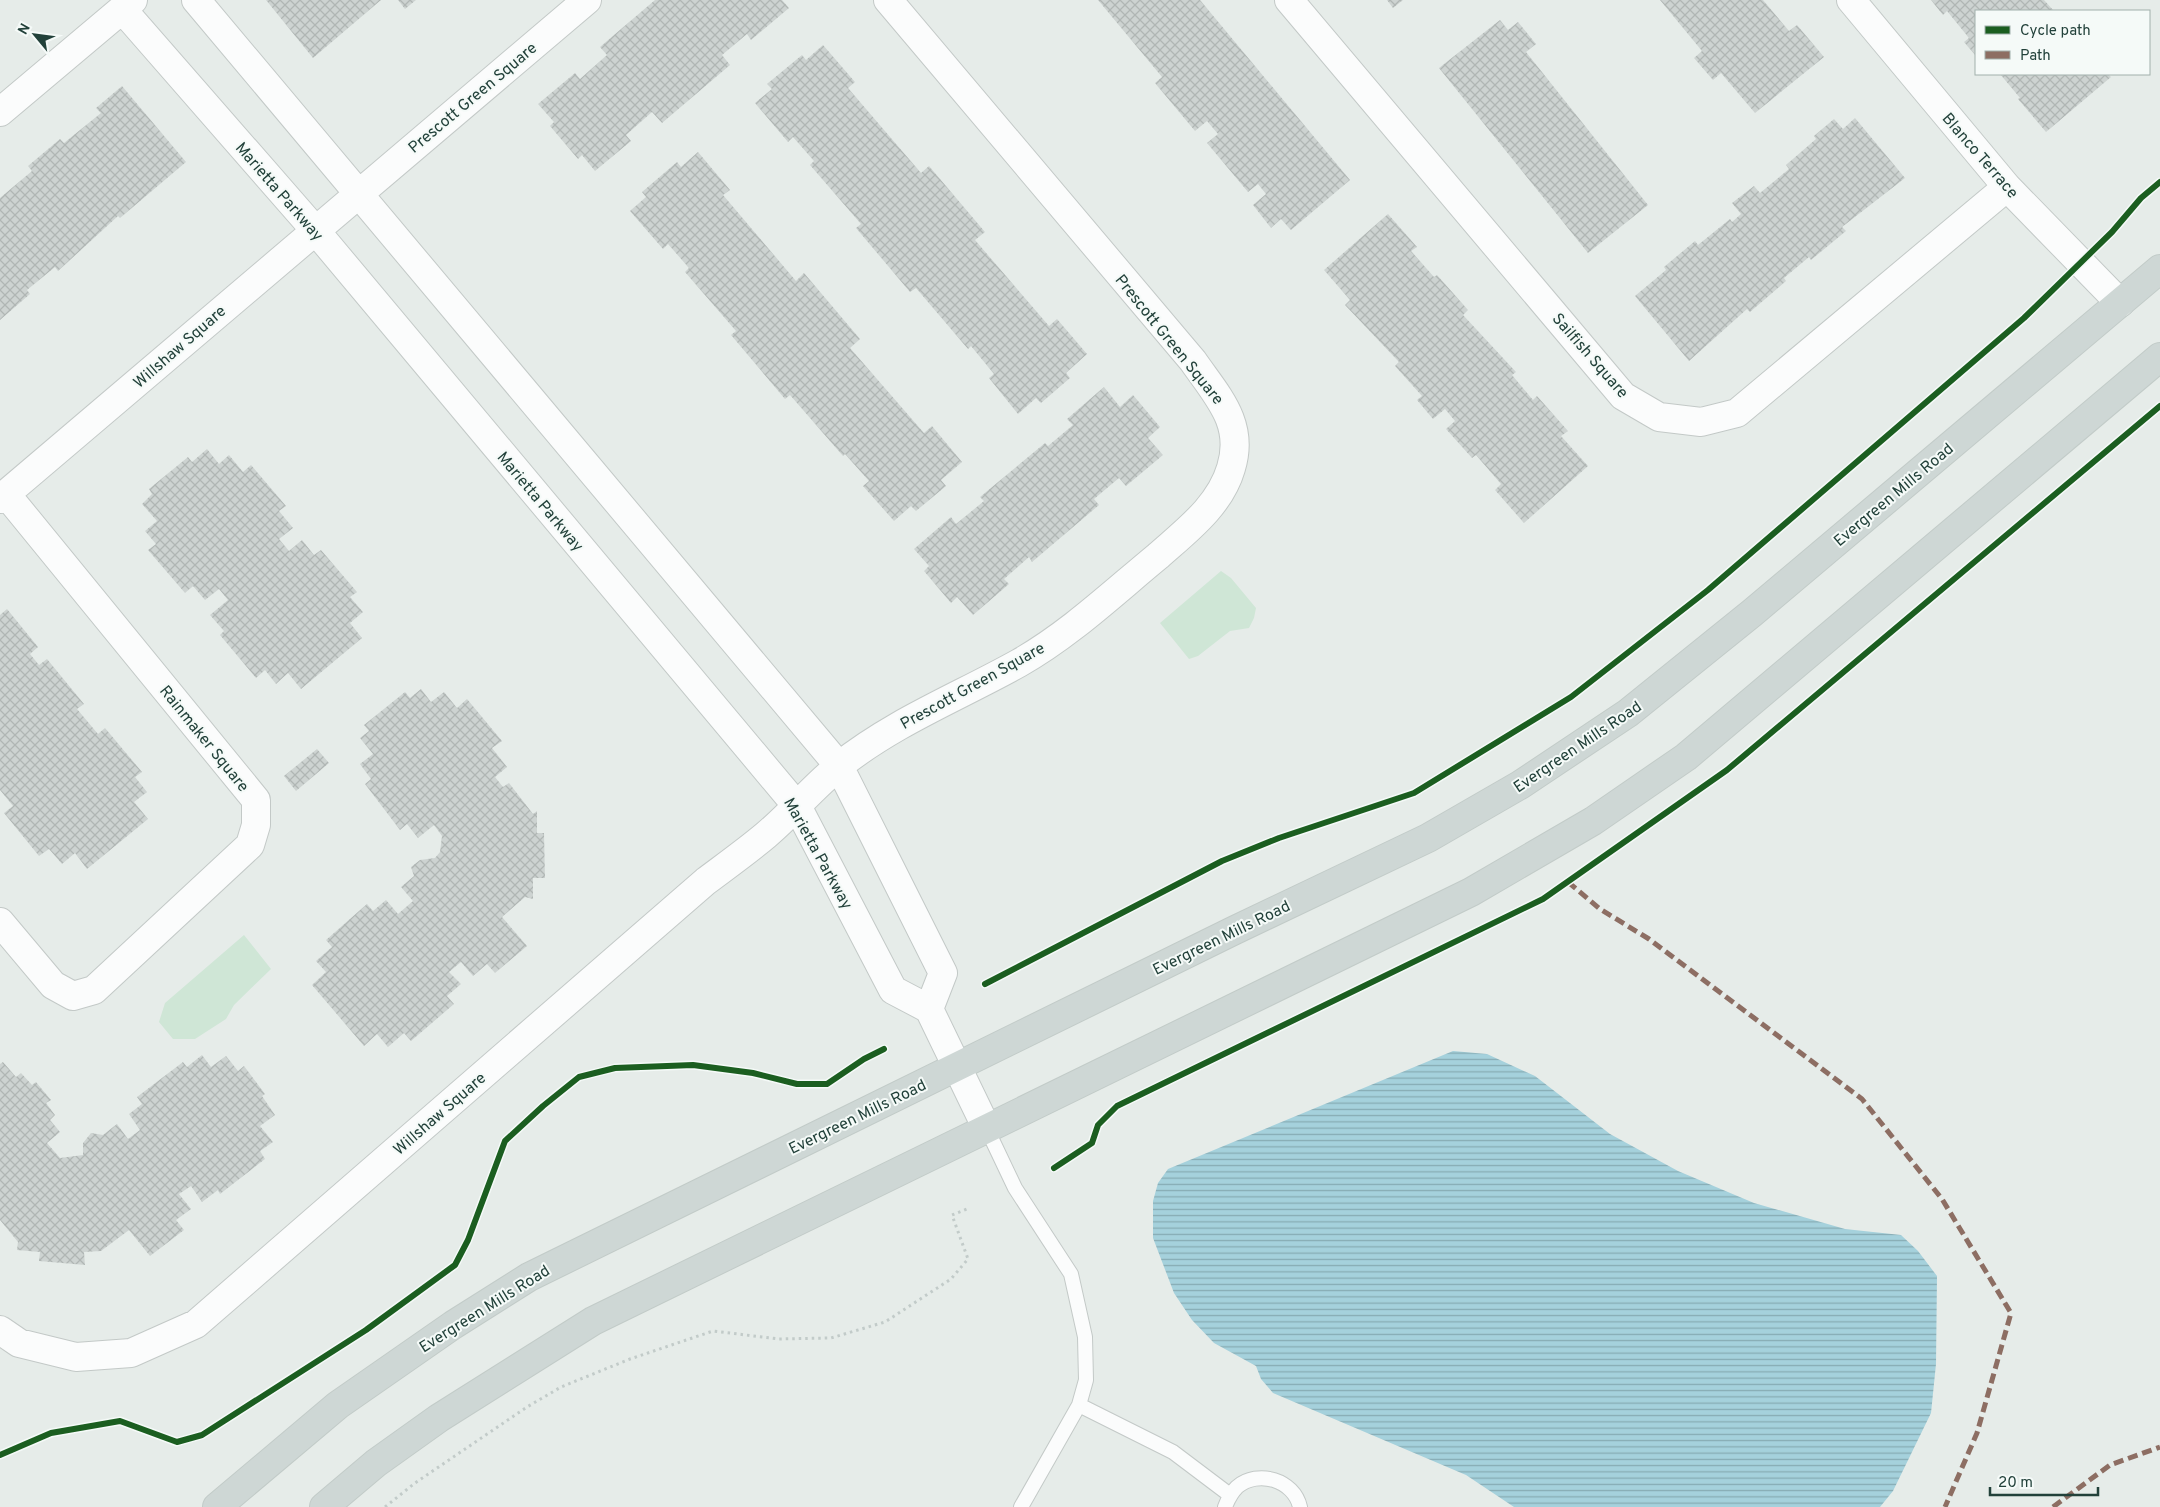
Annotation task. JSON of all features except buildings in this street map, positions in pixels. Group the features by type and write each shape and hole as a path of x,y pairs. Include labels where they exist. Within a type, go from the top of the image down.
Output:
{"main road":[{"name":"Evergreen Mills Road","path":"217,1507 338,1405 453,1325 529,1277 1428,838 1520,785 1628,713 1759,607 2160,269"},
{"path":"324,1507 376,1463 439,1418 593,1321 1470,892 1593,821 1686,757 2160,358"}],"street":[{"path":"196,0 839,766 943,973 929,1010 987,1129"},
{"name":"Prescott Green Square","path":"358,194 586,0"},
{"name":"Prescott Green Square","path":"839,766 893,729 935,704 1019,662 1075,626 1195,524 1218,496 1232,468 1236,432 1225,407 1193,361 888,0"},
{"name":"Sailfish Square","path":"1290,0 1624,396 1659,417 1701,422 1737,413 2007,187"},
{"name":"Blanco Terrace","path":"1850,0 2007,187 2120,304"},
{"path":"0,112 128,4"},
{"name":"Marietta Parkway","path":"128,4 314,230 797,806 893,990 929,1010"},
{"name":"Willshaw Square","path":"3,496 358,194"},
{"name":"Rainmaker Square","path":"0,922 53,985 73,996 94,990 250,845 256,825 256,800 3,496"},
{"name":"Willshaw Square","path":"0,1330 19,1343 76,1357 131,1353 196,1324 706,881 766,835 839,766"}],"lane":[{"path":"987,1129 1015,1188 1071,1274 1086,1349 1086,1380 1079,1405 1021,1507"},
{"path":"1079,1405 1173,1452 1228,1501 1239,1486 1249,1480 1262,1478 1273,1479 1284,1484 1293,1492 1300,1507"}],"path":[{"path":"985,984 1222,861 1279,838 1414,793 1571,697 1708,590 2024,318 2112,232 2141,198 2160,182"},
{"path":"0,1455 52,1433 120,1421 177,1442 202,1435 366,1330 455,1265 468,1240 505,1141 579,1077 615,1068 693,1065 753,1073 797,1084 827,1084 864,1059 884,1049"},
{"path":"385,1507 415,1483 527,1407 561,1387 630,1359 713,1331 779,1339 831,1338 885,1322 952,1279 968,1259 952,1215 967,1209"}],"green space":[{"path":"1221,571 1231,578 1256,608 1254,618 1249,628 1230,631 1198,656 1189,659 1160,623"},
{"path":"244,935 271,969 234,1005 226,1019 195,1039 173,1039 159,1022 165,1003"}],"water":[{"path":"1453,1051 1487,1054 1535,1076 1610,1134 1678,1171 1754,1203 1845,1229 1901,1235 1918,1251 1937,1276 1936,1364 1931,1413 1893,1491 1880,1507 1514,1507 1466,1475 1273,1393 1261,1379 1256,1366 1214,1343 1192,1320 1174,1293 1153,1238 1153,1201 1158,1183 1168,1169"}],"marked path":[{"path":"1568,882 1600,909 1649,939 1862,1099 1942,1199 2011,1313 1977,1433 1945,1507"},
{"path":"2053,1507 2110,1465 2160,1447"}],"cycle path":[{"path":"985,984 1222,861 1279,838 1414,793 1571,697 1708,590 2024,318 2112,232 2141,198 2160,182"},
{"path":"1054,1168 1092,1143 1098,1125 1117,1106 1543,899 1727,770 2160,406"},
{"path":"0,1455 51,1433 120,1421 177,1442 202,1435 366,1330 455,1265 468,1240 505,1141 543,1106 579,1077 615,1068 693,1065 753,1073 797,1084 827,1084 864,1059 884,1049"}]}
